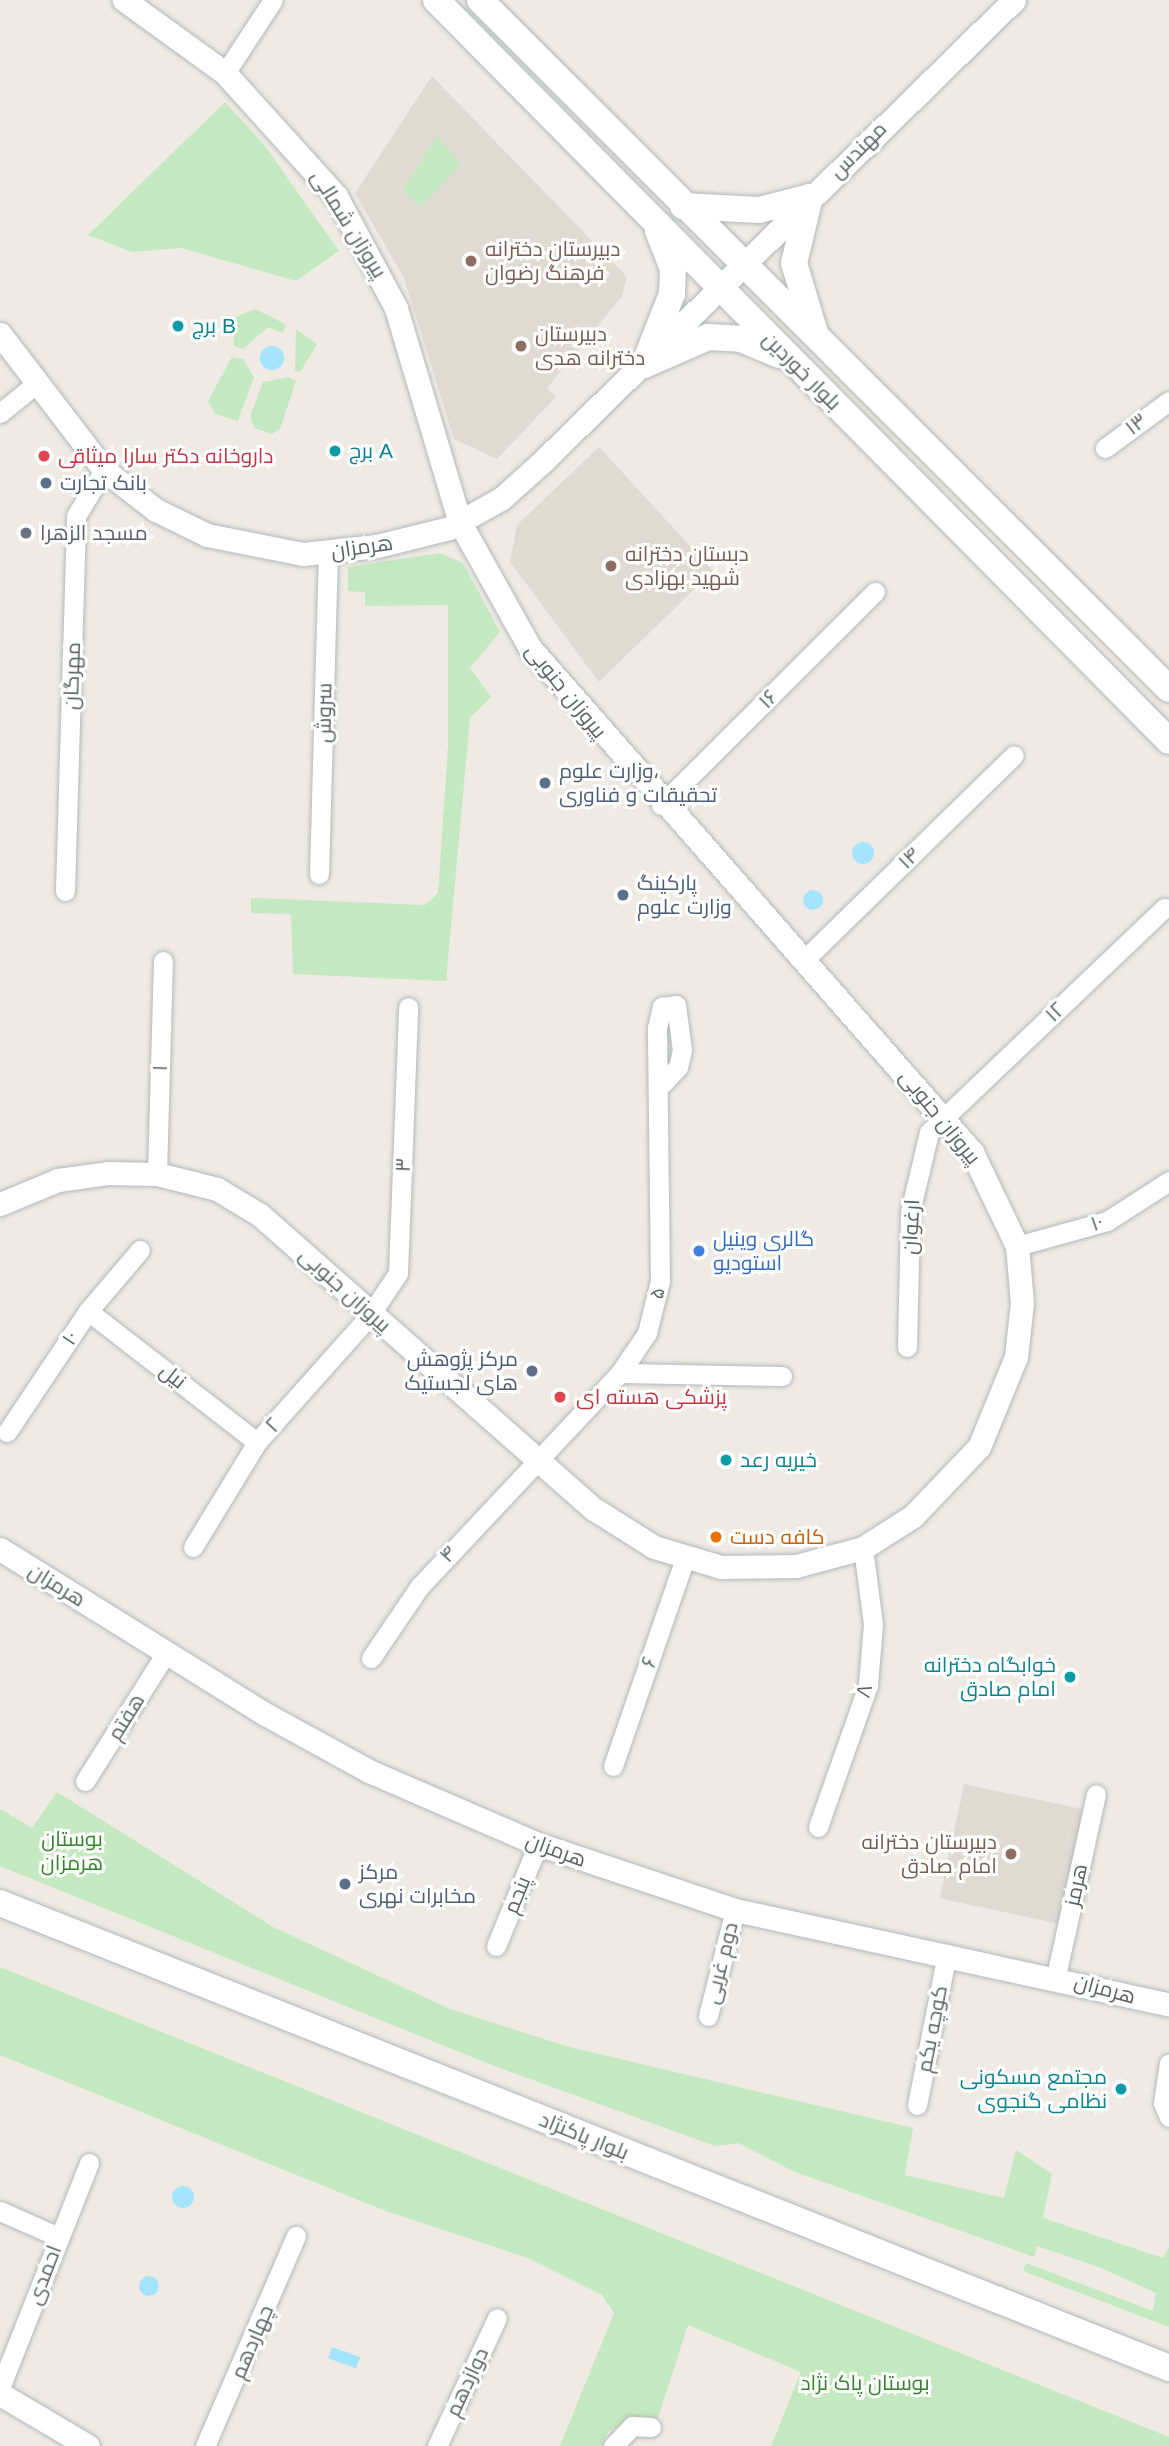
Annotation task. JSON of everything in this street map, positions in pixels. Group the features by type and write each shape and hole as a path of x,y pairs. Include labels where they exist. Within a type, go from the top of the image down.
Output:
{"main road":[{"name":"بلوار خوردین","path":"436,0 1169,741"},
{"name":"بلوار خوردین","path":"480,0 683,206 1169,689"},
{"path":"683,206 759,210 810,198 794,263 818,341"},
{"path":"644,365 669,306 673,269 649,214"},
{"path":"644,365 680,345 727,336 796,363"},
{"name":"بلوار پاکنژاد","path":"0,1903 1169,2368"}],"street":[{"name":"پیروزان شمالی","path":"124,0 225,73 308,159 384,279 460,523"},
{"path":"225,73 273,0"},
{"name":"مهندس","path":"719,287 1006,4"},
{"name":"هرمزان","path":"0,334 104,470 156,510 224,542 275,553 328,551 377,547 460,523 502,498 644,365 719,287"},
{"path":"0,413 38,382"},
{"name":"۱۳","path":"1105,449 1169,401"},
{"name":"مهرگان","path":"65,891 76,516 104,470"},
{"name":"پیروزان جنوبی","path":"0,1204 58,1180 157,1174 217,1189 260,1215 370,1315 628,1534 685,1558 721,1567 796,1566 863,1548 941,1492 995,1421 1016,1357 1023,1303 1017,1246 995,1190 945,1116 662,805 530,648 460,523"},
{"name":"سروش","path":"319,874 328,551"},
{"name":"۱۶","path":"662,805 875,592"},
{"name":"۱۴","path":"804,960 1014,755"},
{"name":"۱۲","path":"945,1116 1164,908"},
{"name":"۱","path":"157,1174 163,961"},
{"name":"۳","path":"370,1315 400,1260 408,1007"},
{"name":"۵","path":"535,1457 620,1373 647,1333 660,1281 662,1084"},
{"name":"ارغوان","path":"907,1347 915,1175 929,1132 945,1116"},
{"name":"۱۰","path":"1017,1246 1107,1221 1169,1181"},
{"name":"۱۰","path":"7,1432 88,1311 140,1250"},
{"name":"نیل","path":"88,1311 257,1442"},
{"name":"۲","path":"192,1547 257,1442 370,1315"},
{"path":"620,1373 782,1376"},
{"name":"۴","path":"371,1658 420,1586 535,1457"},
{"name":"۸","path":"818,1827 868,1685 873,1624 863,1548"},
{"name":"هرمزان","path":"0,1549 166,1653 369,1771 538,1844 735,1910 1056,1976 1169,2006"},
{"name":"۶","path":"613,1766 685,1558"},
{"name":"هفتم","path":"85,1781 166,1653"},
{"name":"هرمز","path":"1056,1976 1096,1794"},
{"name":"پنجم","path":"496,1946 538,1844"},
{"name":"دوم غربی","path":"708,2016 735,1910"},
{"name":"کوچه یکم","path":"917,2105 947,1954"},
{"path":"1169,2063 1163,2103 1169,2117 1169,2128"},
{"name":"احمدی","path":"0,2388 89,2163"},
{"path":"0,2211 59,2237"},
{"name":"چهاردهم","path":"205,2446 296,2236"},
{"name":"دوازدهم","path":"437,2446 497,2318"},
{"path":"0,2394 88,2446"},
{"path":"613,2446 632,2426 651,2427"}],"shaded area":[{"path":"432,76 627,277 622,296 547,388 556,397 497,459 454,439 404,278 355,193"},
{"name":"دبستان دخترانه شهید بهزادی","path":"599,447 713,571 599,682 510,562 517,525"},
{"name":"دبیرستان دخترانه امام صادق","path":"964,1784 1083,1809 1059,1924 940,1898"}],"green space":[{"path":"225,102 265,146 339,251 296,281 181,248 132,252 88,235"},
{"path":"437,136 461,164 420,207 403,190"},
{"path":"255,309 285,324 283,333 268,327 243,349 234,346 233,318"},
{"path":"296,329 317,344 300,372 295,371"},
{"path":"232,357 243,359 254,377 238,421 215,414 208,401"},
{"path":"289,377 296,381 280,429 272,434 254,428 250,416 263,382"},
{"path":"440,553 463,563 500,632 470,668 491,697 470,718 446,981 293,974 291,914 251,913 251,898 425,905 438,893 448,747 448,605 365,606 365,592 348,591 348,567"},
{"name":"بوستان هرمزان","path":"57,1792 275,1928 450,2009 569,2047 913,2128 905,2175 1004,2198 1016,2150 1052,2174 1043,2218 1163,2258 1169,2247 1169,2327 1023,2271 1026,2263 1153,2311 1156,2293 1099,2267 1037,2246 1034,2257 795,2172 738,2143 715,2146 489,2064 0,1866 0,1809 32,1828"},
{"name":"بوستان پاک نژاد","path":"0,1967 1169,2437 1169,2446 771,2446 801,2372 688,2325 657,2421 629,2420 608,2432 601,2446 560,2446 614,2313 602,2295 528,2258 386,2211 0,2055"}],"water":[{"path":"272,346 281,349 284,358 281,367 272,370 263,367 260,358 263,349"},
{"path":"863,842 871,845 874,853 871,861 863,864 855,861 852,853 855,845"},
{"path":"813,890 820,893 823,900 820,907 813,910 806,907 803,900 806,893"},
{"path":"183,2186 191,2189 194,2197 191,2205 183,2208 175,2205 172,2197 175,2189"},
{"path":"149,2276 156,2279 159,2286 156,2293 149,2296 142,2293 139,2286 142,2279"},
{"path":"332,2347 360,2357 356,2369 328,2358"}],"place":[{"name":"دبیرستان دخترانه فرهنگ رضوان","path":"471,261"},
{"name":"برج B","path":"178,326"},
{"name":"دبیرستان دخترانه هدی","path":"521,346"},
{"name":"برج A","path":"335,451"},
{"name":"داروخانه دکتر سارا میثاقی","path":"44,456"},
{"name":"بانک تجارت","path":"46,483"},
{"name":"مسجد الزهرا","path":"26,533"},
{"name":"دبستان دخترانه شهید بهزادی","path":"611,566"},
{"name":"وزارت علوم، تحقیقات و فناوری","path":"545,783"},
{"name":"پارکینگ وزارت علوم","path":"623,895"},
{"name":"گالری وینیل استودیو","path":"699,1251"},
{"name":"مرکز پژوهش های لجستیک","path":"532,1371"},
{"name":"پزشکی هسته ای","path":"560,1397"},
{"name":"خیریه رعد","path":"726,1460"},
{"name":"کافه دست","path":"716,1537"},
{"name":"خوابگاه دخترانه امام صادق","path":"1070,1677"},
{"name":"دبیرستان دخترانه امام صادق","path":"1011,1854"},
{"name":"مرکز مخابرات نهری","path":"345,1884"},
{"name":"مجتمع مسکونی نظامی گنجوی","path":"1121,2089"}]}
